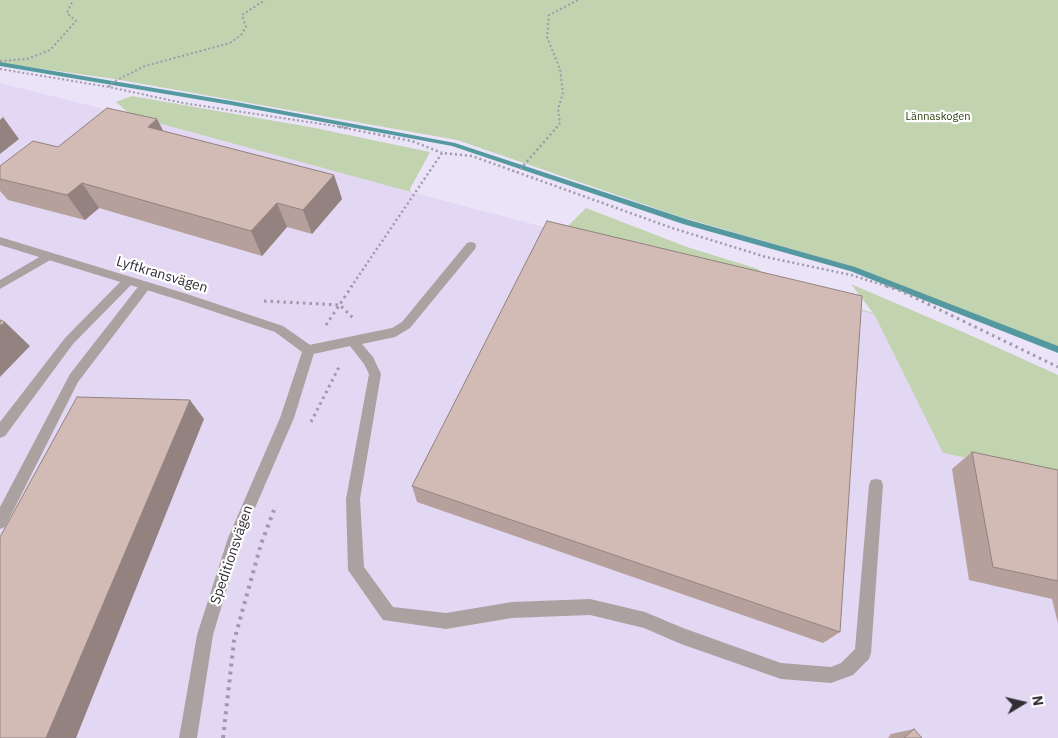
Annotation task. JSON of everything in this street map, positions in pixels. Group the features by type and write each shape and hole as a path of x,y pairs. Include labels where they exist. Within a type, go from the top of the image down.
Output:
{"street":[{"name":"Lyftkransvägen","path":"0,241 279,329 310,350"},
{"path":"310,350 395,332 406,325 471,246"},
{"path":"0,284 48,256"},
{"path":"0,432 69,341 128,281"},
{"path":"0,522 74,378 145,286"},
{"path":"353,341 369,361 375,374 353,499 356,570 389,614 446,621 512,610 590,607 645,620 681,636 781,671 831,675 847,669 863,653 876,485"},
{"name":"Speditionsvägen","path":"188,738 205,635 232,546 286,418 310,350"}],"path":[{"path":"0,61 27,59 50,50 76,21 67,13 73,0"},
{"path":"109,87 112,83 145,66 230,44 241,35 246,27 242,15 265,0"},
{"path":"517,173 560,123 558,109 563,93 560,69 547,36 549,15 578,0"},
{"path":"0,69 109,87 182,102 362,130 412,140 442,153 472,156 691,234 766,257 851,276 901,291 1058,367"},
{"path":"310,350 442,153"},
{"path":"263,301 340,305 354,318 353,341 310,425"},
{"path":"222,738 234,641 261,544 277,501"}],"shaded area":[{"path":"0,83 132,116 874,314 943,453 1058,477 1058,738 0,738"}],"green space":[{"name":"Lännaskogen","path":"0,0 1058,0 1058,347 847,265 678,216 457,140 115,79 0,63"},
{"path":"132,96 315,128 430,152 410,189 411,192 132,116 116,102"},
{"path":"586,208 687,247 758,269 772,282 873,313 851,284 1058,375 1058,477 943,453 874,314 563,231"}],"building":[{"path":"107,108 157,119 148,127 334,175 303,210 277,203 251,231 82,183 67,195 0,179 0,166 33,141 58,147"},
{"path":"547,221 862,296 840,632 412,486"},
{"path":"77,397 190,400 46,738 0,738 0,537"},
{"path":"972,452 1058,470 1058,581 993,567"},
{"path":"914,729 922,738 904,738"}],"waterway":[{"path":"0,64 231,103 453,144 686,222 852,269 1058,350"}]}
